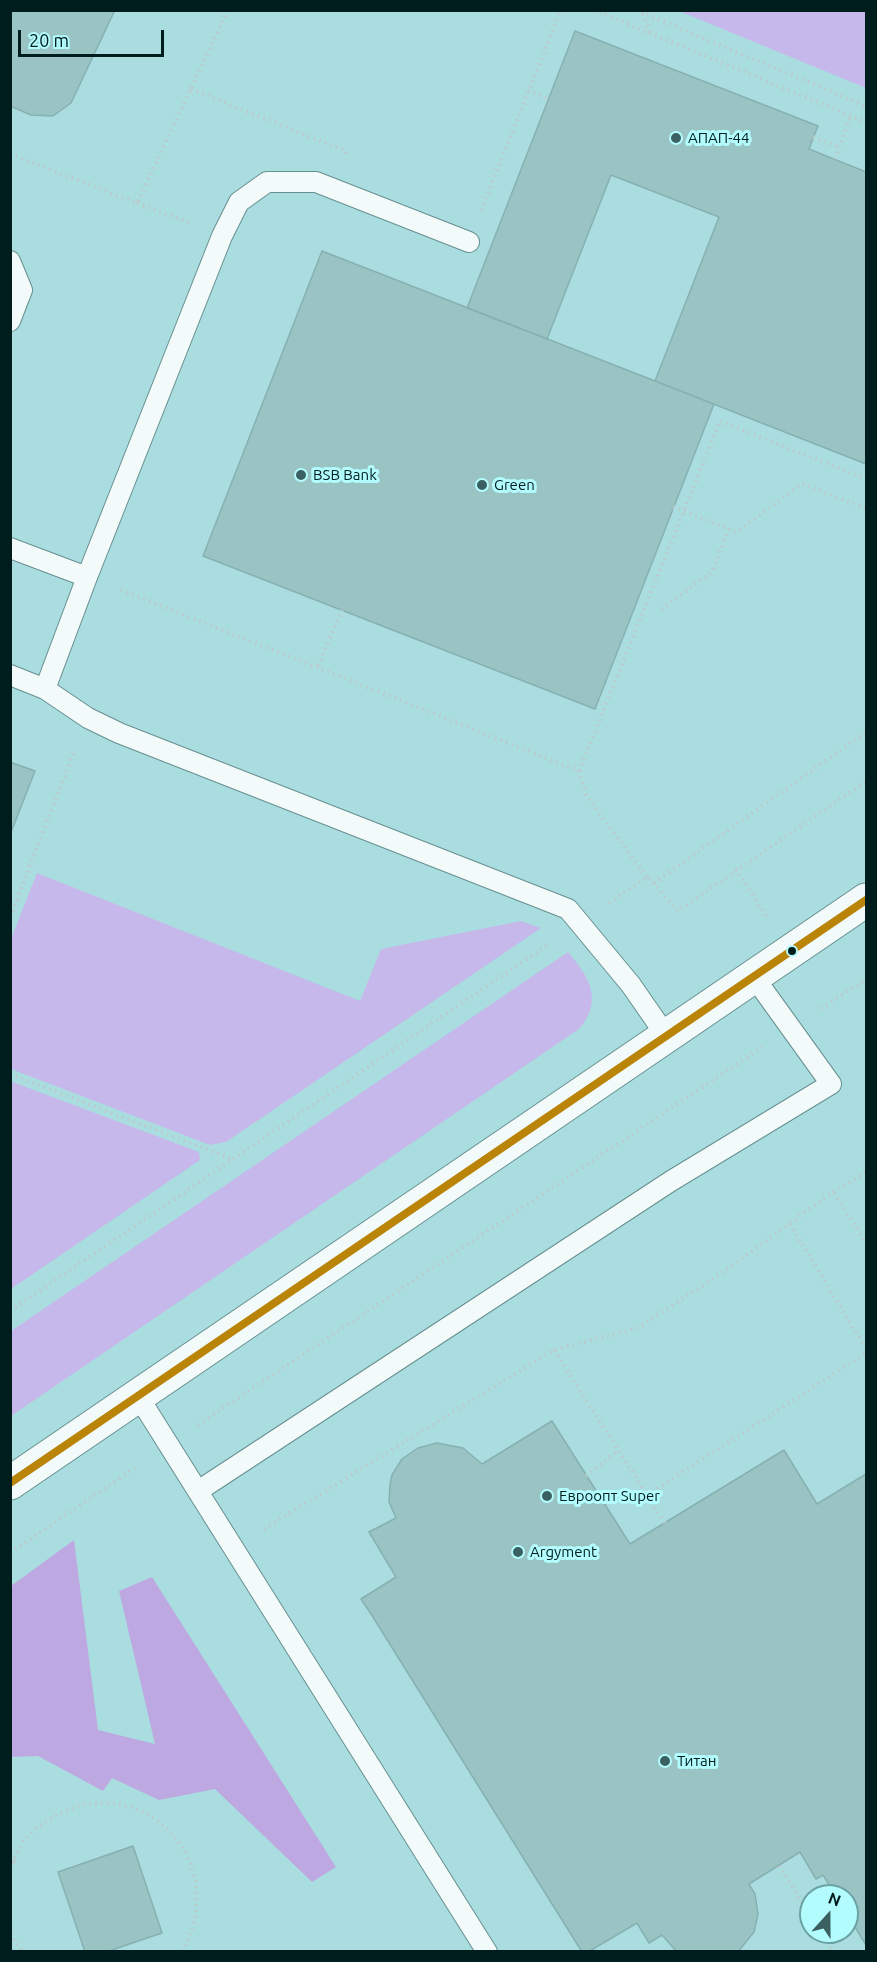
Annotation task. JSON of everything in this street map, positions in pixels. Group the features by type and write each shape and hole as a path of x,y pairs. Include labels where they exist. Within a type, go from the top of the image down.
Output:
{"main road":[{"path":"10,1483 867,900"}],"lane":[{"path":"45,688 222,236 238,202 267,182 316,182 469,242"},
{"path":"10,261 22,290 10,321"},
{"path":"10,548 87,577"},
{"path":"10,675 45,688 88,718 119,733 568,909 631,985 667,1037"},
{"path":"198,1491 670,1181 831,1083 754,977"},
{"path":"138,1396 487,1952"}],"path":[{"path":"137,203 228,10"},
{"path":"469,242 560,12 553,10"},
{"path":"594,10 867,122"},
{"path":"636,10 867,106"},
{"path":"643,12 649,33"},
{"path":"191,89 346,151 338,190"},
{"path":"528,92 549,99"},
{"path":"835,159 851,116"},
{"path":"813,137 839,147"},
{"path":"10,154 222,236"},
{"path":"867,479 720,420 579,771 586,795 647,877 678,911 867,781"},
{"path":"673,507 737,532 801,484 867,508"},
{"path":"661,609 712,572 729,529"},
{"path":"87,577 318,666 579,771"},
{"path":"318,666 342,610"},
{"path":"10,917 88,718"},
{"path":"654,883 867,732"},
{"path":"736,869 790,952"},
{"path":"10,1311 647,877"},
{"path":"10,1553 791,1027 867,980"},
{"path":"10,1074 232,1160"},
{"path":"233,1548 554,1350 638,1328 725,1271 867,1172"},
{"path":"834,1193 867,1243"},
{"path":"647,1495 867,1351 790,1224"},
{"path":"554,1350 665,1523"},
{"path":"586,1476 618,1450"},
{"path":"10,1869 20,1846 43,1822 72,1806 105,1803 135,1808 162,1824 183,1847 195,1876 198,1906 190,1936 181,1952"},
{"path":"10,1856 12,1861"},
{"path":"779,1866 799,1897"},
{"path":"10,1927 22,1952"}],"shaded area":[{"path":"679,11 866,11 866,88"},
{"path":"37,873 360,1001 381,949 521,921 541,928 226,1142 210,1145 11,1069 11,939"},
{"path":"568,952 582,970 591,989 591,1008 579,1029 11,1416 11,1331"},
{"path":"10,1081 199,1152 200,1160 11,1289"},
{"path":"74,1540 98,1730 155,1744 119,1591 152,1577 336,1867 312,1882 215,1789 159,1800 112,1778 103,1791 38,1756 11,1757 11,1586"}],"building":[{"path":"10,10 115,10 71,103 53,116 31,115 10,106"},
{"path":"575,31 818,126 809,149 866,172 866,464 655,381 719,217 611,175 547,339 467,308"},
{"path":"322,251 714,404 595,709 203,556"},
{"path":"10,762 35,771 10,835"},
{"name":"Титан","path":"552,1421 630,1544 784,1450 817,1504 866,1474 866,1945 859,1934 859,1884 829,1884 823,1875 816,1879 800,1852 749,1884 755,1894 758,1914 754,1932 738,1952 677,1952 662,1935 649,1943 637,1923 588,1952 582,1952 361,1599 396,1577 369,1532 396,1518 389,1502 390,1485 392,1475 402,1459 418,1448 437,1443 463,1448 482,1464"},
{"path":"133,1846 162,1933 106,1952 85,1952 58,1872"}],"transit line":[{"path":"10,1483 866,900"}],"place":[{"name":"АПАП-44","path":"676,138"},
{"name":"BSB Bank","path":"301,475"},
{"name":"Green","path":"482,485"},
{"name":"Евроопт Super","path":"547,1496"},
{"name":"Argyment","path":"518,1552"},
{"name":"Титан","path":"665,1761"}]}
